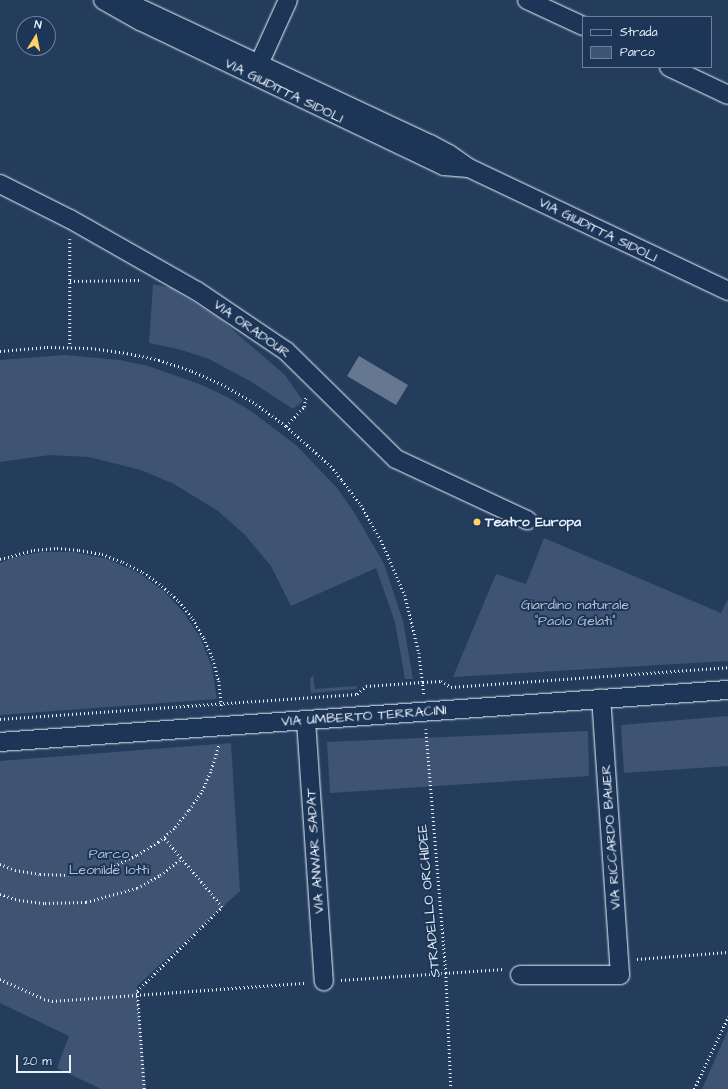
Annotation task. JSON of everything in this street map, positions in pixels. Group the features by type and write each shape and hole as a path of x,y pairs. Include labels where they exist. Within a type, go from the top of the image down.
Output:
{"street":[{"name":"VIA GIUDITTA SIDOLI","path":"103,0 140,21 444,166 469,168"},
{"name":"VIA GIUDITTA SIDOLI","path":"122,0 430,144 449,154 469,168 728,291"},
{"path":"259,64 288,0"},
{"path":"527,0 582,26"},
{"path":"671,68 728,95"},
{"name":"VIA ORADOUR","path":"0,184 70,219 197,291 286,350 396,459 527,520"},
{"name":"VIA UMBERTO TERRACINI","path":"0,742 728,690"},
{"name":"VIA RICCARDO BAUER","path":"520,975 620,975 601,699"},
{"name":"VIA ANWAR SADAT","path":"306,720 324,982"}],"path":[{"path":"70,219 70,347"},
{"path":"70,281 142,280"},
{"name":"STRADELLO ORCHIDEE","path":"0,351 40,347 70,347 127,353 159,360 192,371 241,395 286,426 316,452 342,480 360,505 381,540 405,595 418,646 423,682 430,790 446,973 451,1089"},
{"path":"286,426 304,407 306,400 304,391"},
{"path":"0,559 34,550 57,548 80,550 102,554 144,572 178,601 201,632 213,659 219,681 222,703 218,748 202,791 190,810 163,837 137,855 114,866 89,872 64,875 40,874 15,870 0,864"},
{"path":"0,719 357,694 366,686 441,680 450,687 728,667"},
{"path":"144,1089 137,991 222,907 163,837"},
{"path":"0,894 19,900 45,903 86,902 137,888 160,875 181,859"},
{"path":"0,979 48,1001 137,995"},
{"path":"694,1089 728,1017"}],"green space":[{"path":"153,284 171,288 219,318 285,375 303,401 293,409 250,381 209,359 178,349 149,343"},
{"path":"64,355 120,360 148,366 202,385 251,411 297,446 337,488 354,512 384,564 403,621 413,679 405,679 395,622 376,568 291,606 271,566 245,535 218,511 174,484 141,470 89,457 50,455 0,462 0,360"},
{"name":"Giardino naturale \"Paolo Gelati\"","path":"544,538 721,613 728,599 728,661 453,677 496,574 526,584"},
{"path":"41,552 74,552 107,559 137,572 164,591 184,613 201,639 212,668 217,699 0,715 0,563 11,558"},
{"path":"313,675 315,689 357,686 357,689 311,693 310,679"},
{"path":"728,716 728,766 624,773 621,725"},
{"path":"588,731 589,776 330,793 327,742"},
{"name":"Parco Leonilde Iotti","path":"231,743 240,891 137,986 146,1089 101,1089 57,1068 69,1036 0,1003 0,761"},
{"path":"728,1030 728,1089 702,1089"}],"shaded area":[{"path":"359,356 408,385 396,405 347,376"}],"place":[{"name":"Teatro Europa","path":"477,522"}]}
